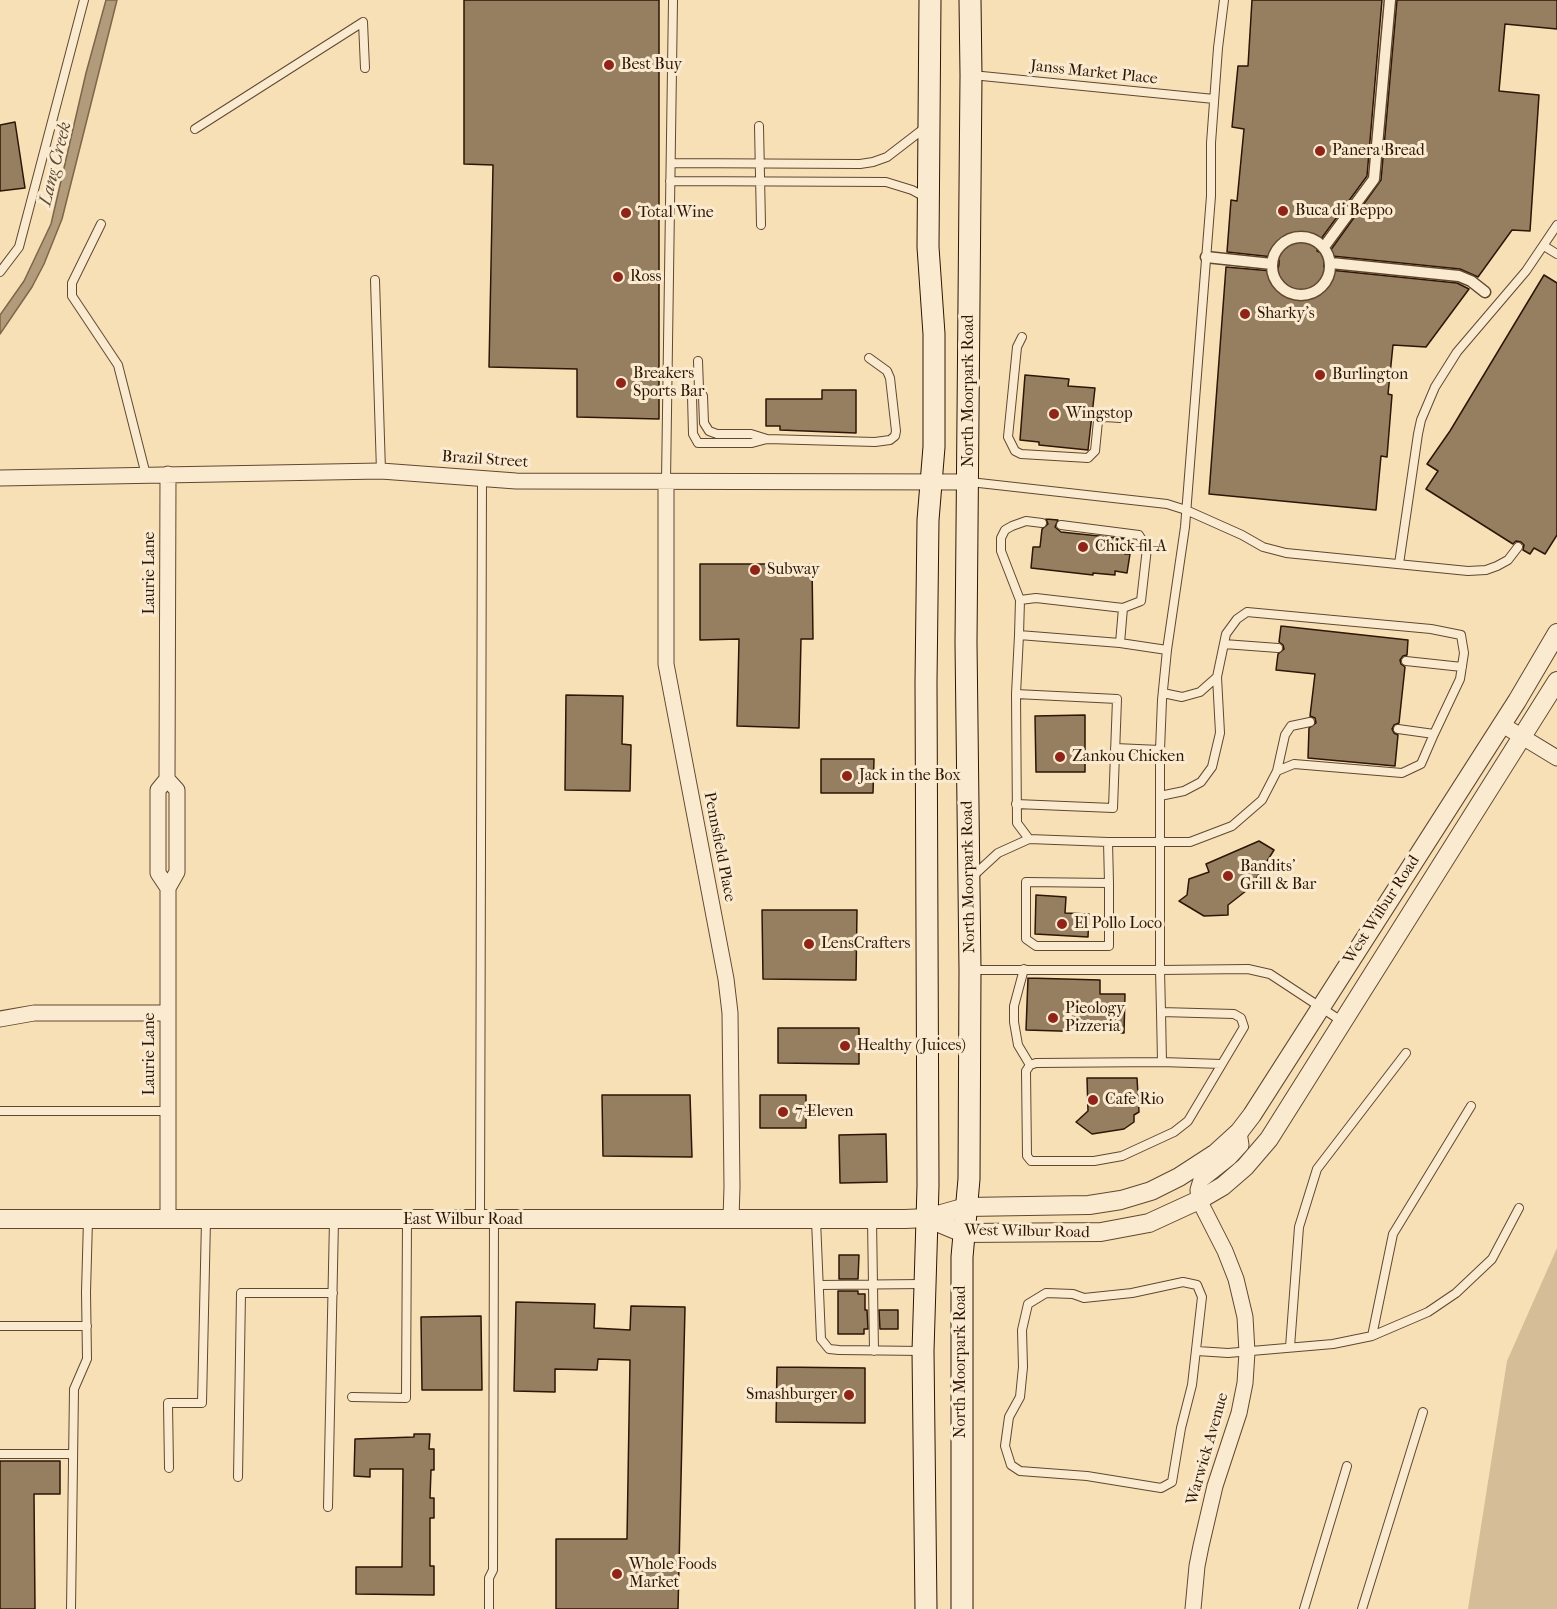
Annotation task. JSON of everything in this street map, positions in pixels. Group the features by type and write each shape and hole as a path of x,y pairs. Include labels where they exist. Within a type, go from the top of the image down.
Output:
{"main road":[{"path":"926,1609 924,1352 928,1101 925,874 926,682 934,334 928,247 930,0"},
{"name":"North Moorpark Road","path":"962,1609 963,1233 969,1179 970,970 966,630 970,0"}],"street":[{"path":"1324,247 1374,179 1390,0"},
{"path":"1307,237 1324,247 1330,263 1330,272 1320,288 1302,295 1284,289 1277,282 1273,274 1274,255 1288,240 1307,237"},
{"path":"1206,257 1272,264"},
{"path":"1330,263 1459,276 1471,281 1485,292"},
{"name":"Brazil Street","path":"0,478 381,471 516,481 968,482"},
{"name":"Laurie Lane","path":"168,474 167,779 158,790 158,873 168,888 168,1220"},
{"name":"Pennsfield Place","path":"666,482 666,664 726,979 730,1013 732,1187 730,1219"},
{"name":"West Wilbur Road","path":"927,1218 966,1207 1089,1205 1121,1200 1151,1191 1216,1154 1239,1132 1252,1115 1557,633"},
{"name":"West Wilbur Road","path":"927,1218 963,1233 1101,1232 1149,1223 1199,1200 1230,1180 1245,1167 1269,1139 1557,681"},
{"path":"1501,724 1557,758"},
{"path":"0,1019 34,1013 168,1013"},
{"path":"1199,1200 1201,1180 1241,1145 1239,1132"},
{"name":"Warwick Avenue","path":"1193,1609 1201,1546 1215,1486 1239,1413 1245,1383 1247,1352 1245,1317 1236,1279 1225,1251 1199,1200"},
{"name":"East Wilbur Road","path":"0,1219 927,1218"}],"lane":[{"path":"0,272 19,247 84,0"},
{"path":"666,482 674,0"},
{"path":"1162,1062 1160,750 1163,693 1186,510 1211,196 1210,143 1224,0"},
{"path":"195,129 363,22 365,68"},
{"name":"Janss Market Place","path":"971,75 1214,99"},
{"path":"671,163 860,164 887,157 929,125"},
{"path":"759,126 761,225"},
{"path":"670,181 886,182 912,190 929,200"},
{"path":"101,224 72,283 72,296 118,364 146,475"},
{"path":"1399,564 1418,434 1435,387 1457,352 1526,272 1557,225"},
{"path":"1544,246 1557,254"},
{"path":"375,280 381,471"},
{"path":"1022,337 1017,347 1008,437 1015,451 1022,454 1088,458 1095,451 1098,421 1105,417 1120,418"},
{"path":"699,389 692,396 693,434 698,443 752,443 767,439 875,442 890,440 895,436 896,431 890,378 887,371 869,358"},
{"path":"698,361 704,423 709,431 717,434 752,434 767,439"},
{"path":"482,479 487,1219 493,1570 489,1578 489,1609"},
{"path":"968,482 1167,504 1186,510 1273,551 1468,571 1486,570 1508,560 1518,547"},
{"path":"1029,839 1017,823 1016,804 1016,694 1020,600 1001,551 1001,538 1005,530 1012,526 1026,521 1042,523"},
{"path":"1020,600 1036,598 1123,608 1141,601 1147,548 1138,535 1061,525"},
{"path":"1120,643 1123,608"},
{"path":"1160,796 1185,792 1201,782 1212,767 1220,733 1217,677 1226,634 1237,619 1247,612 1431,628 1461,635 1464,652 1460,679 1421,764 1402,773 1294,764 1277,771"},
{"path":"1019,635 1120,643 1167,650"},
{"path":"1224,644 1278,648"},
{"path":"1406,662 1462,667"},
{"path":"1163,693 1182,697 1200,692 1217,677"},
{"path":"1016,694 1118,699 1113,808 1016,804"},
{"path":"968,881 998,853 1029,839 1190,842 1232,826 1262,800 1277,771 1285,735 1291,726 1310,722"},
{"path":"1398,729 1434,734"},
{"path":"1115,748 1160,750"},
{"path":"1108,842 1109,946 1036,946 1026,939 1026,882 1108,883"},
{"path":"1024,969 1014,1006 1014,1022 1018,1045 1030,1065"},
{"path":"970,970 1248,969 1270,974 1343,1022"},
{"path":"1161,1012 1234,1014 1241,1018 1244,1027 1188,1120 1174,1132 1122,1156 1094,1161 1031,1161 1028,1156 1026,1071 1030,1065 1036,1063 1162,1062 1221,1064"},
{"path":"1290,1347 1299,1227 1317,1169 1406,1053"},
{"path":"1372,1336 1393,1234 1471,1106"},
{"path":"0,1112 168,1111"},
{"path":"1197,1351 1247,1352 1333,1344 1372,1336 1428,1312 1456,1293 1492,1258 1519,1208"},
{"path":"816,1219 820,1339 829,1349 924,1352"},
{"path":"872,1219 874,1351"},
{"path":"71,1609 74,1389 87,1359 88,1220"},
{"path":"169,1468 168,1403 202,1403 207,1220"},
{"path":"328,1507 334,1220"},
{"path":"352,1397 406,1398 407,1220"},
{"path":"1183,1282 1197,1285 1202,1297 1197,1351 1172,1482 1161,1488 1087,1476 1020,1471 1011,1465 1005,1446 1009,1417 1020,1397 1023,1367 1022,1330 1029,1304 1040,1296 1046,1293 1073,1294 1084,1298 1132,1293 1183,1282"},
{"path":"819,1285 925,1284"},
{"path":"238,1477 242,1293 333,1293"},
{"path":"0,1326 87,1326"},
{"path":"1362,1609 1423,1413"},
{"path":"0,1454 73,1454"},
{"path":"1304,1609 1347,1466"}],"shaded area":[{"path":"106,0 117,0 62,219 32,287 0,334 0,315 24,281 51,224 86,73"},
{"path":"1557,1248 1557,1609 1468,1609 1507,1361"}],"building":[{"path":"464,0 659,0 659,419 577,417 577,369 489,367 493,165 464,164"},
{"path":"1252,0 1382,0 1367,176 1318,243 1317,251 1324,254 1330,251 1381,180 1397,0 1557,0 1557,29 1505,24 1499,91 1539,95 1530,231 1512,230 1478,277 1460,269 1332,256 1327,256 1324,262 1324,267 1330,270 1457,283 1469,289 1426,347 1393,345 1388,394 1392,395 1387,457 1381,456 1376,510 1209,494 1226,267 1272,271 1278,269 1279,264 1279,260 1273,257 1227,252 1231,200 1237,201 1244,129 1232,127 1238,66 1248,66"},
{"path":"15,122 25,188 0,191 0,125"},
{"path":"1544,275 1557,283 1557,535 1545,554 1534,548 1530,554 1523,550 1524,545 1521,542 1516,541 1513,544 1426,489 1438,471 1427,464 1450,431"},
{"path":"1025,375 1069,379 1068,386 1095,388 1088,450 1039,445 1039,442 1020,440"},
{"path":"822,390 856,390 856,433 780,430 780,426 766,426 766,399 822,399"},
{"name":"Chick-fil-A","path":"1046,519 1058,520 1055,527 1061,532 1127,539 1125,554 1130,554 1127,573 1115,571 1115,575 1093,573 1093,575 1031,568 1033,547 1040,547 1042,529 1048,524"},
{"path":"700,564 812,564 813,639 801,639 799,728 737,726 739,639 700,640"},
{"path":"1281,626 1408,640 1407,655 1400,660 1405,667 1399,723 1392,729 1398,735 1395,766 1308,758 1309,728 1316,723 1315,718 1310,716 1315,674 1276,670 1278,654 1284,649 1279,642"},
{"path":"566,695 623,696 622,744 631,745 630,791 565,790"},
{"path":"1085,715 1085,772 1036,772 1035,716"},
{"name":"Jack in the Box","path":"821,759 874,759 873,793 821,793"},
{"name":"Bandits' Grill & Bar","path":"1259,841 1274,850 1251,887 1228,905 1228,915 1204,916 1179,901 1187,895 1189,879 1209,872 1206,864"},
{"name":"El Pollo Loco","path":"1036,895 1066,897 1065,913 1089,914 1088,937 1035,934"},
{"name":"LensCrafters","path":"762,910 857,910 856,980 763,979"},
{"path":"1028,978 1100,980 1100,994 1125,994 1124,1033 1026,1030"},
{"path":"778,1028 859,1028 859,1064 778,1063"},
{"path":"1087,1078 1137,1078 1139,1112 1134,1115 1134,1122 1124,1129 1092,1134 1076,1122 1088,1111"},
{"path":"602,1095 690,1095 692,1157 603,1156"},
{"name":"7-Eleven","path":"760,1095 806,1095 806,1128 760,1128"},
{"path":"886,1134 887,1182 840,1183 839,1135"},
{"path":"839,1255 859,1255 858,1279 839,1279"},
{"path":"838,1291 858,1291 858,1294 865,1294 868,1329 864,1329 864,1334 838,1334"},
{"path":"516,1302 595,1304 594,1328 630,1330 631,1306 685,1307 678,1609 556,1609 556,1539 627,1539 630,1360 598,1359 597,1370 555,1369 555,1392 514,1391"},
{"path":"879,1310 898,1310 898,1329 880,1329"},
{"path":"481,1316 482,1390 422,1390 421,1317"},
{"path":"777,1367 865,1368 865,1423 776,1422"},
{"path":"414,1434 430,1434 429,1449 434,1449 430,1498 434,1498 434,1518 430,1518 430,1566 434,1566 434,1595 356,1594 356,1567 402,1567 403,1469 370,1469 370,1477 354,1476 355,1439 414,1437"},
{"path":"0,1461 60,1461 60,1494 34,1494 35,1609 0,1609"}],"place":[{"name":"Best Buy","path":"609,65"},
{"name":"Panera Bread","path":"1320,151"},
{"name":"Buca di Beppo","path":"1283,211"},
{"name":"Total Wine","path":"626,213"},
{"name":"Ross","path":"618,277"},
{"name":"Sharky's","path":"1245,314"},
{"name":"Burlington","path":"1320,375"},
{"name":"Breakers Sports Bar","path":"621,383"},
{"name":"Wingstop","path":"1054,414"},
{"name":"Chick-fil-A","path":"1083,547"},
{"name":"Subway","path":"755,570"},
{"name":"Zankou Chicken","path":"1060,757"},
{"name":"Jack in the Box","path":"847,776"},
{"name":"Bandits' Grill & Bar","path":"1228,876"},
{"name":"El Pollo Loco","path":"1062,924"},
{"name":"LensCrafters","path":"809,944"},
{"name":"Pieology Pizzeria","path":"1053,1018"},
{"name":"Healthy (Juices)","path":"845,1046"},
{"name":"Cafe Rio","path":"1093,1100"},
{"name":"7-Eleven","path":"783,1112"},
{"name":"Smashburger","path":"849,1395"},
{"name":"Whole Foods Market","path":"617,1574"}],"water label":[{"name":"Lang Creek","path":"56,164"}]}
